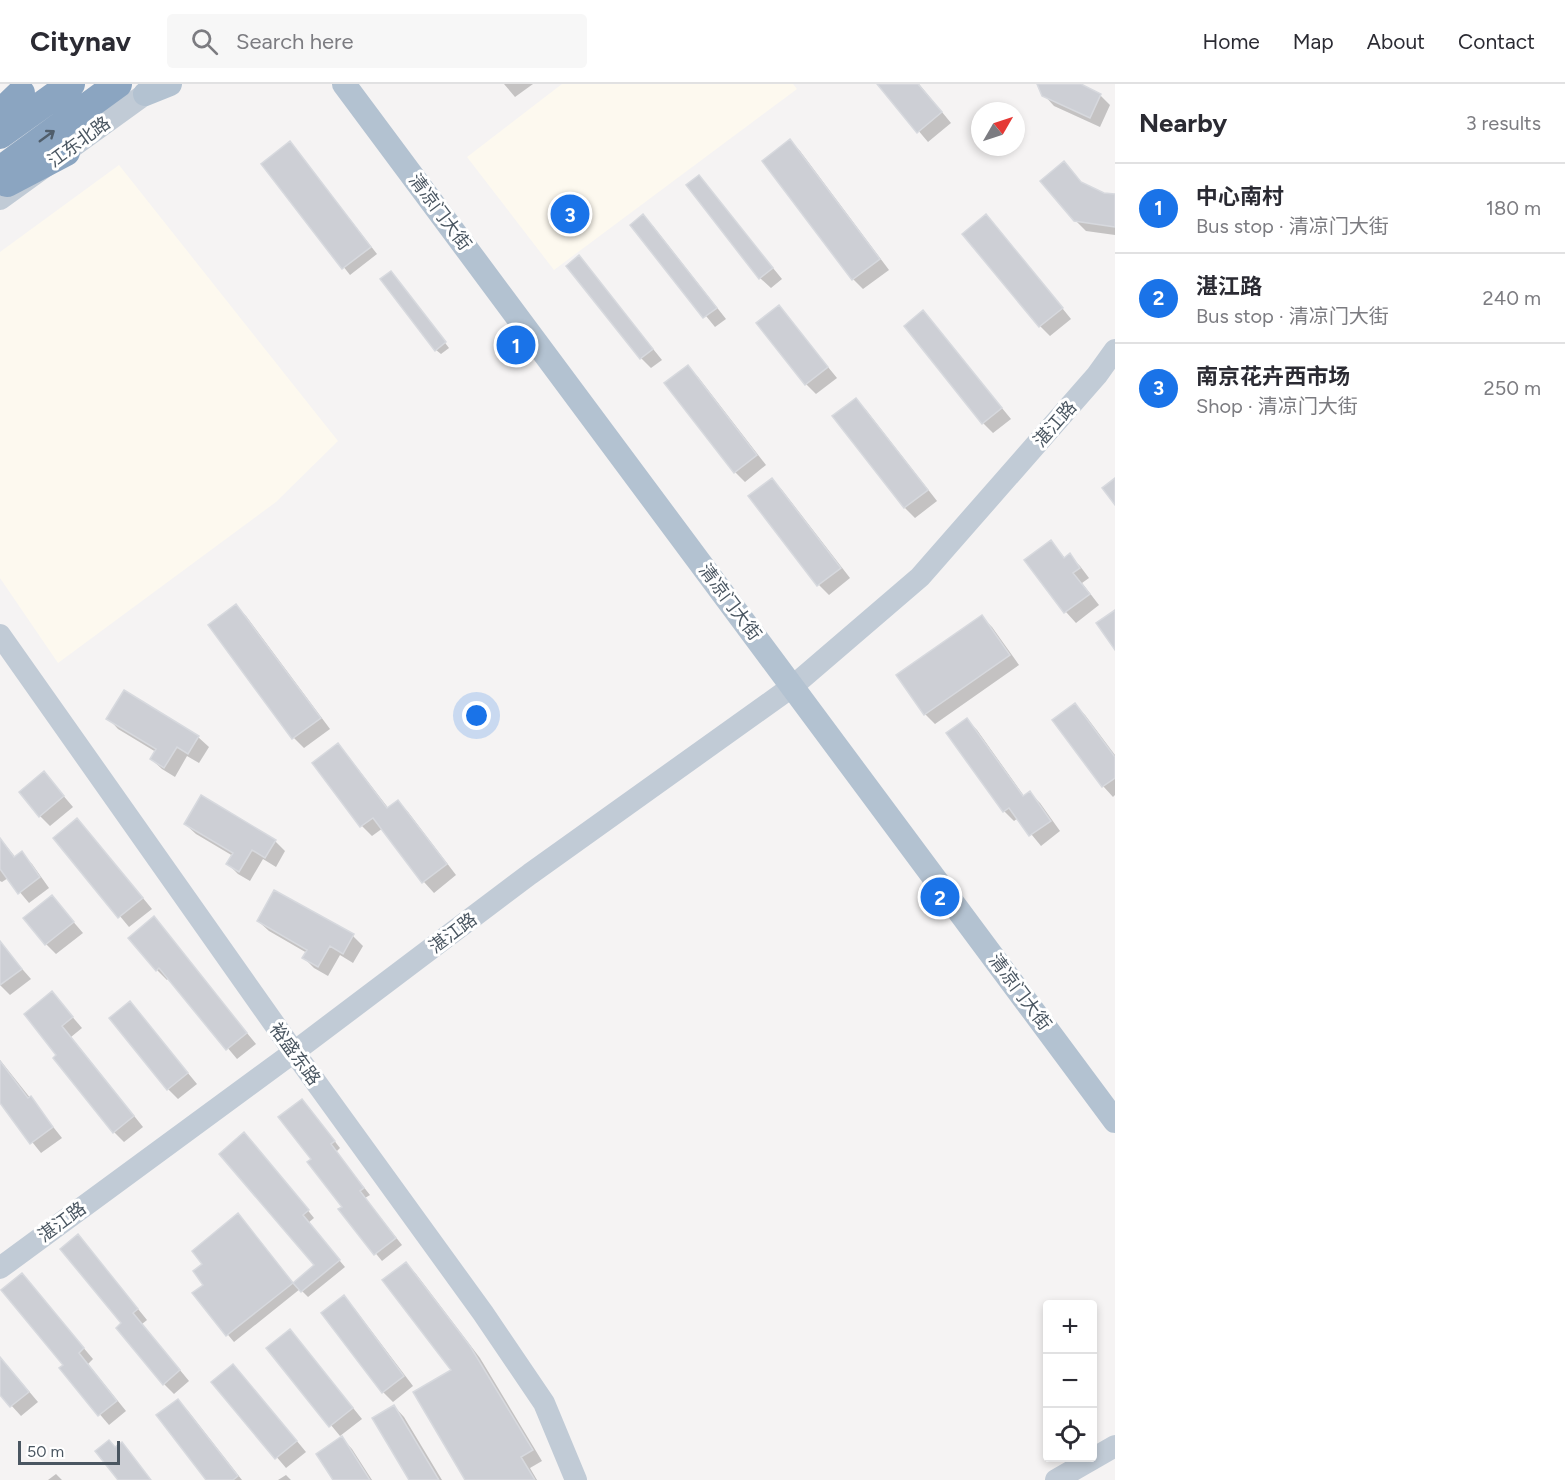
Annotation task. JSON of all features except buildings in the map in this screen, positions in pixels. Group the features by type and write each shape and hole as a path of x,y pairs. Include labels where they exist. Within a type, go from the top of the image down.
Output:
{"highway":[{"path":"0,135 71,84"},
{"path":"0,170 118,84"},
{"path":"0,187 66,152"}],"main road":[{"name":"清凉门大街","path":"344,84 1115,1120"},
{"name":"江东北路","path":"0,199 157,86"},
{"name":"湛江路","path":"0,1268 294,1052 530,874 794,686 920,577 1097,375 1115,350"},
{"name":"裕盛东路","path":"0,635 294,1052 483,1313 544,1403 576,1480"},
{"path":"1056,1480 1115,1446"}],"shaded area":[{"path":"562,84 793,84 797,89 554,270 467,157"},
{"path":"119,165 338,441 276,502 58,663 0,578 0,252"}],"place":[{"name":"南京花卉西市场","path":"570,214"},
{"name":"中心南村","path":"516,345"},
{"name":"湛江路","path":"940,897"}]}
